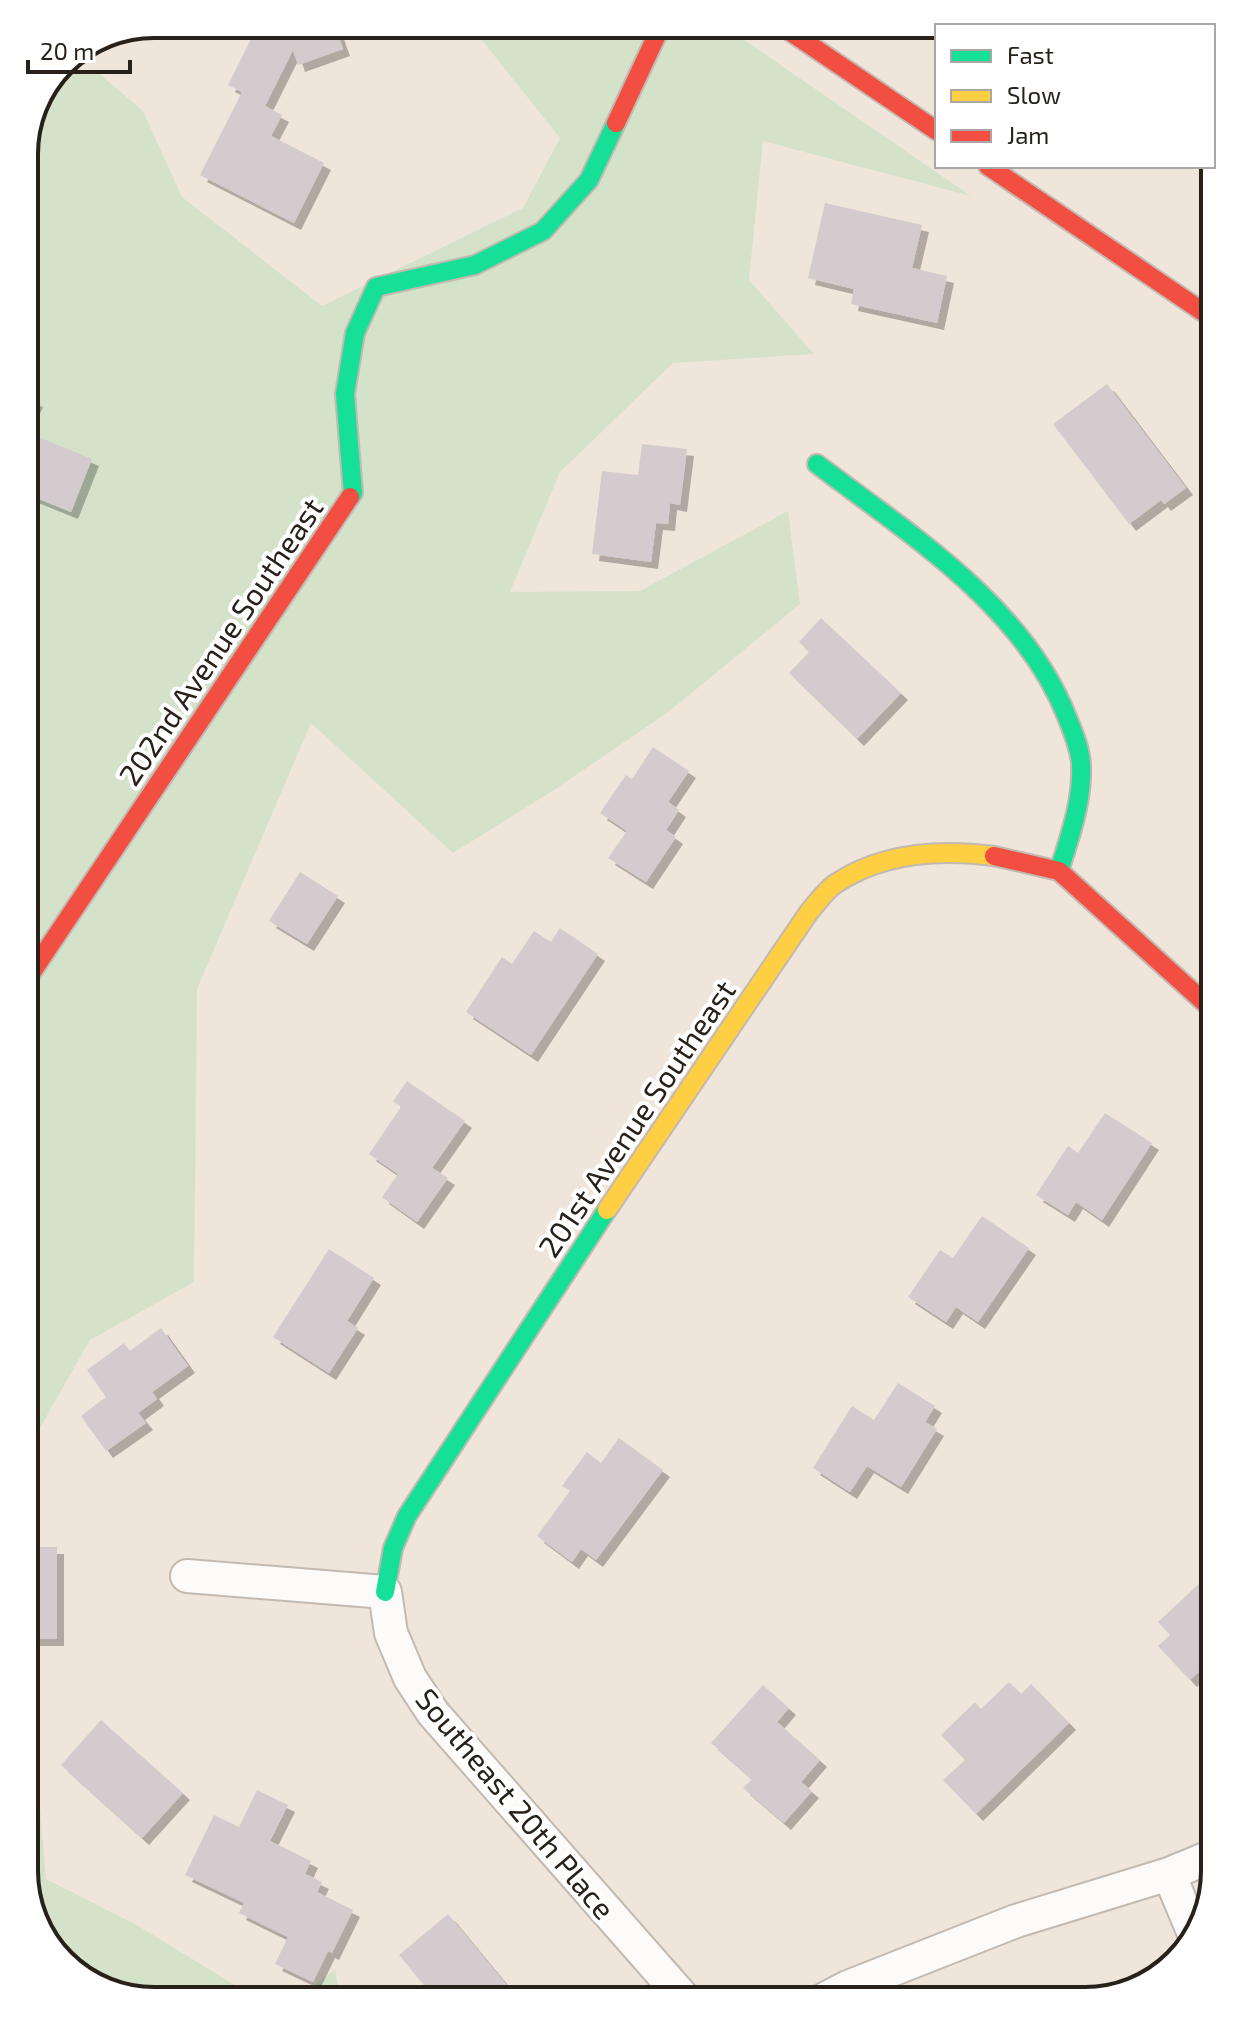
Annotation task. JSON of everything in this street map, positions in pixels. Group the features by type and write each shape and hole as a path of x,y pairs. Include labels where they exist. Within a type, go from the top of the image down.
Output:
{"street":[{"name":"202nd Avenue Southeast","path":"38,963 353,493 345,394 355,333 376,287 475,265 543,231 589,180 655,38"},
{"path":"800,38 935,130"},
{"path":"991,168 1201,311"},
{"path":"817,464 956,572 1002,616 1042,668 1068,712 1081,761 1078,812 1059,871 1201,999"},
{"name":"201st Avenue Southeast","path":"385,1592 393,1548 407,1516 626,1181 809,912 832,886 863,868 904,856 946,853 992,855 1059,871"},
{"path":"187,1576 385,1592"},
{"name":"Southeast 20th Place","path":"385,1592 391,1633 410,1678 433,1713 674,1987"},
{"path":"848,1987 1016,1921 1169,1874 1201,1861"},
{"path":"1169,1874 1189,1922"}],"green space":[{"path":"480,38 741,38 971,196 763,141 749,280 814,354 673,363 560,472 510,592 640,591 788,511 800,604 667,713 557,788 453,853 311,723 197,989 194,1282 90,1340 38,1431 38,147 47,110 72,72 96,71 143,111 182,197 322,306 523,208 560,138"},
{"path":"38,1785 46,1879 135,1924 238,1987 132,1985 103,1975 67,1947 50,1922 39,1886"},
{"path":"335,1970 338,1987 311,1987"}],"building":[{"path":"252,38 339,38 343,49 298,65 293,50 265,106 282,115 271,136 324,163 294,223 200,175 242,92 228,85"},
{"path":"825,203 922,225 912,268 947,276 937,323 851,304 854,289 808,278"},
{"path":"1107,384 1186,488 1164,504 1161,500 1129,524 1053,424"},
{"path":"38,437 92,459 71,512 38,499"},
{"path":"642,444 687,449 680,505 670,503 668,524 656,523 651,562 592,554 602,471 638,475"},
{"path":"821,618 901,693 857,739 789,673 809,652 799,642"},
{"path":"653,747 689,771 668,802 679,810 666,830 676,837 646,882 608,858 627,831 600,813 626,775 632,779"},
{"path":"300,872 338,896 307,944 269,921"},
{"path":"560,928 598,954 531,1055 466,1012 502,957 512,964 534,931 551,942"},
{"path":"407,1081 465,1121 432,1168 448,1178 417,1222 382,1197 398,1174 369,1154 401,1107 393,1101"},
{"path":"1105,1113 1152,1143 1102,1220 1076,1202 1068,1215 1036,1195 1068,1146 1078,1153"},
{"path":"982,1216 1029,1248 978,1322 956,1307 946,1322 908,1297 940,1250 953,1258"},
{"path":"329,1249 374,1278 347,1321 358,1328 329,1373 273,1337"},
{"path":"161,1328 188,1366 152,1392 157,1399 138,1413 146,1423 106,1451 81,1416 106,1397 87,1370 124,1343 130,1351"},
{"path":"898,1383 935,1406 925,1422 937,1429 901,1487 867,1466 850,1492 813,1468 852,1406 874,1420"},
{"path":"619,1438 663,1470 596,1560 581,1549 572,1562 537,1536 570,1491 562,1486 587,1452 601,1463"},
{"path":"38,1547 57,1547 57,1639 38,1639"},
{"path":"1201,1582 1201,1670 1190,1680 1158,1646 1170,1635 1158,1622"},
{"path":"1009,1682 1021,1694 1031,1684 1069,1723 976,1814 943,1780 965,1760 941,1735 975,1702 981,1709"},
{"path":"763,1685 789,1708 777,1722 820,1760 801,1782 812,1791 784,1823 743,1788 752,1779 711,1743"},
{"path":"101,1720 183,1793 142,1838 61,1765"},
{"path":"257,1790 288,1805 270,1841 311,1861 305,1874 322,1882 317,1892 353,1910 332,1953 328,1951 313,1982 275,1964 288,1937 239,1913 244,1903 185,1875 214,1815 239,1827"},
{"path":"448,1914 508,1987 425,1987 399,1955"}],"traffic: fast":[{"path":"350,497 353,493 345,394 355,333 376,287 475,265 543,231 589,180 616,123"},
{"path":"817,464 960,575 993,606 1022,640 1047,677 1072,728 1081,764 1078,804 1059,871"},
{"path":"385,1592 393,1548 407,1516 607,1210"}],"traffic: slow":[{"path":"607,1210 809,912 831,887 872,866 912,856 953,853 994,856"}],"traffic: jam":[{"path":"616,123 655,38"},
{"path":"800,38 935,130"},
{"path":"991,168 1201,311"},
{"path":"38,963 350,497"},
{"path":"994,856 1059,871 1201,999"}]}
